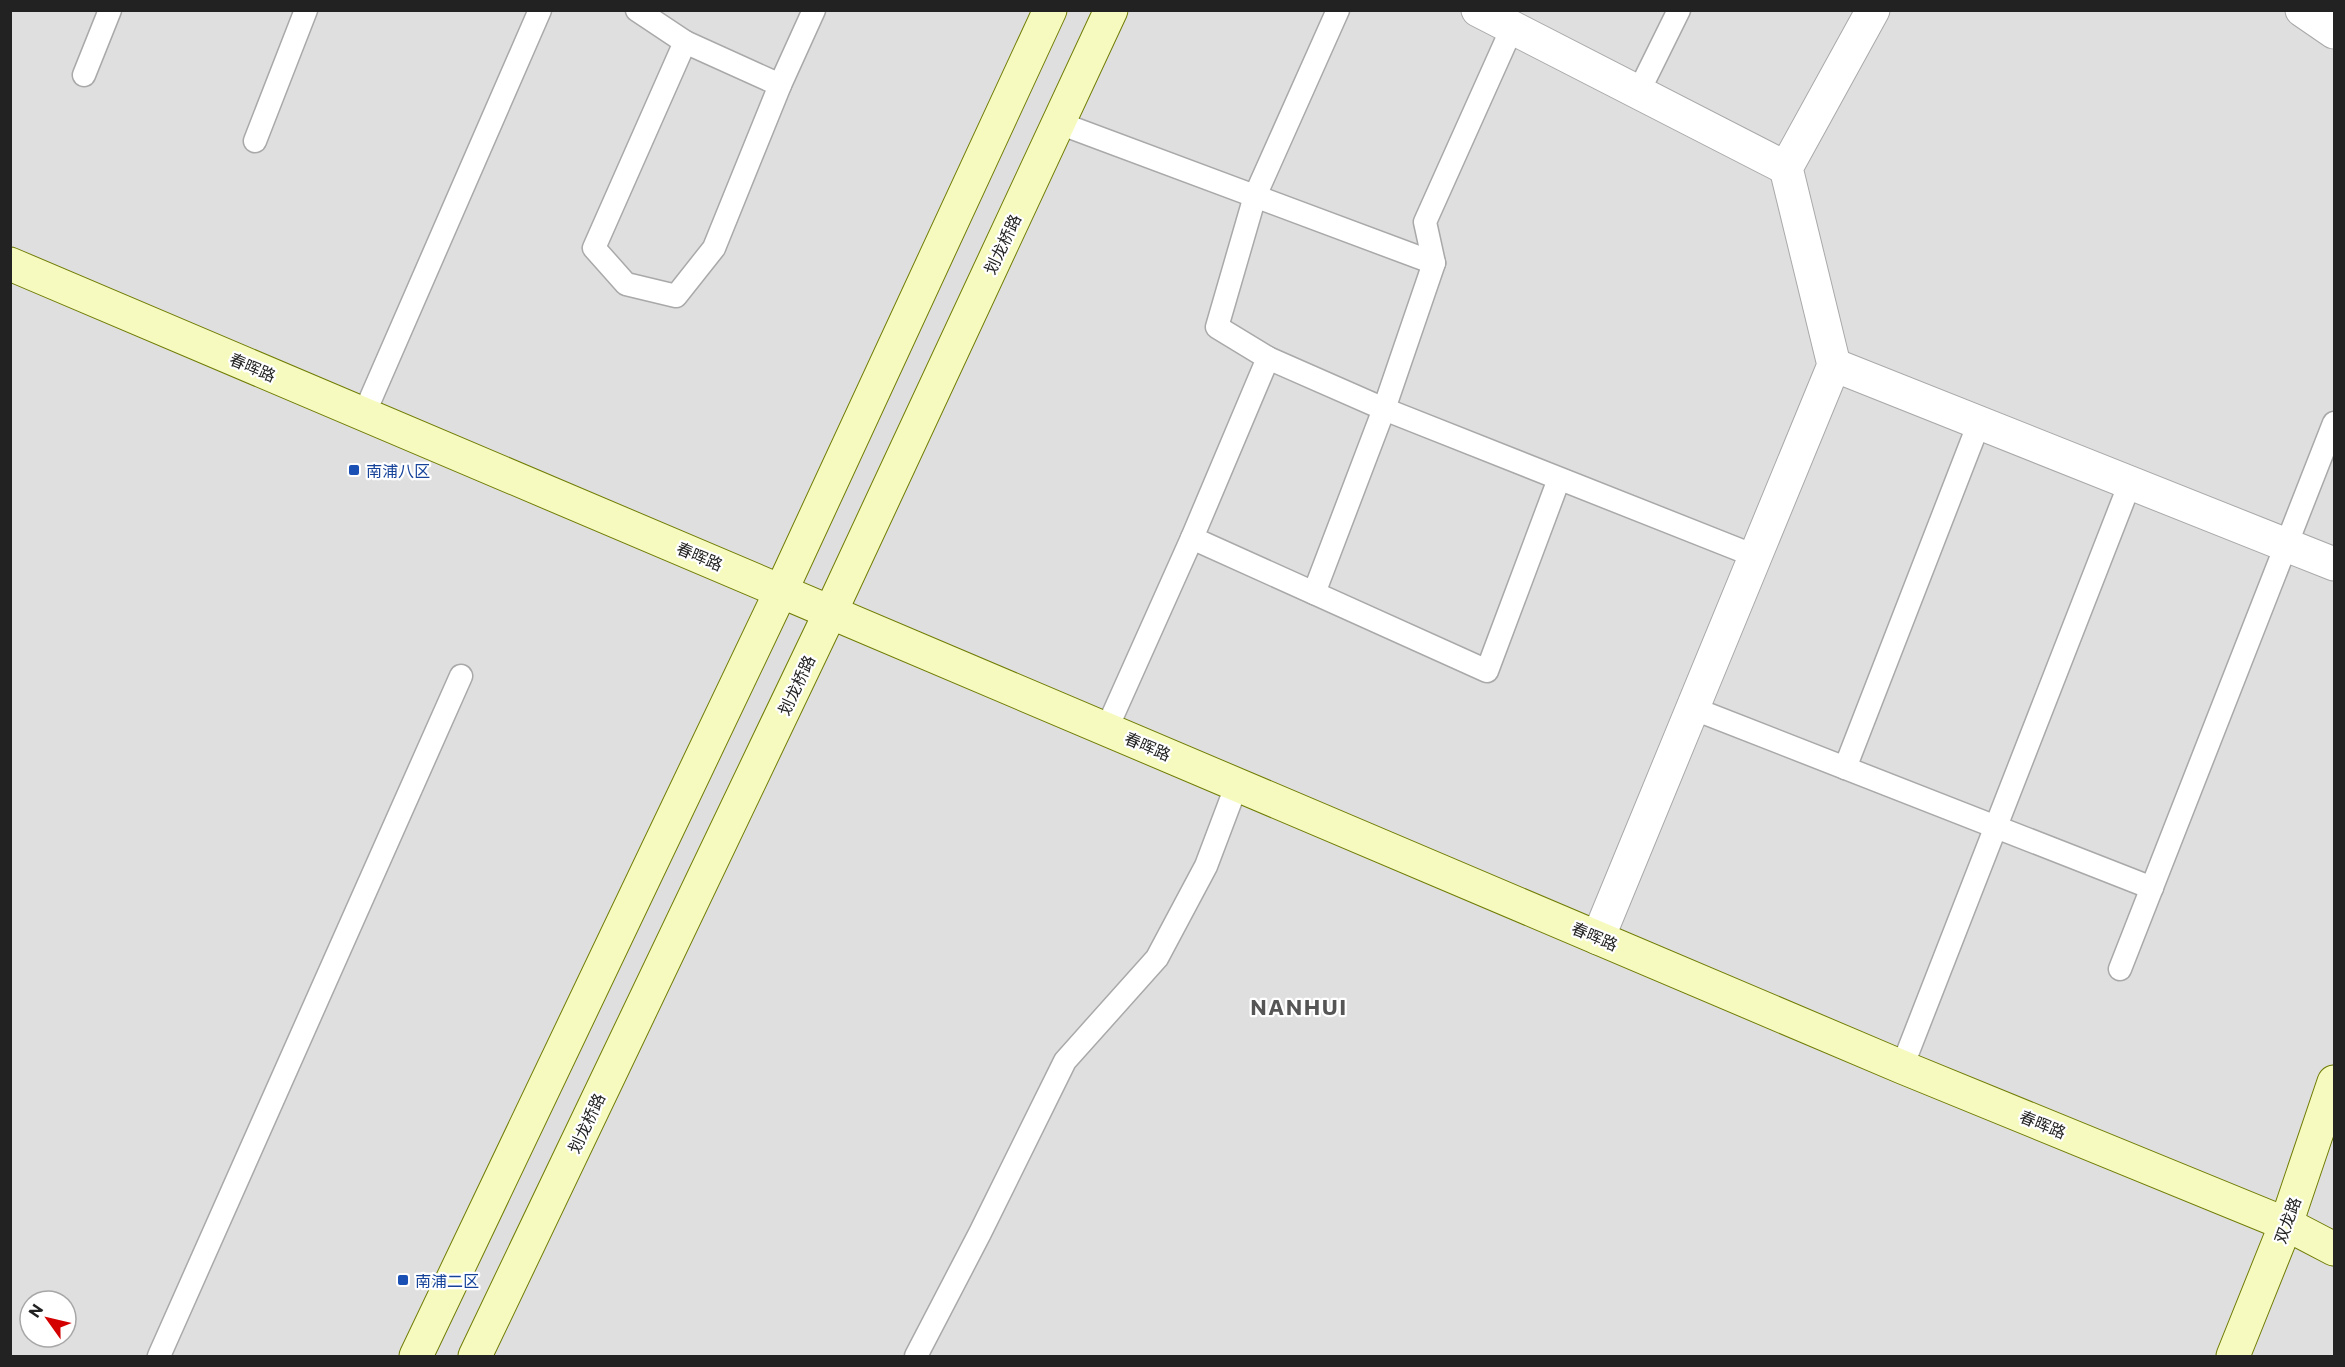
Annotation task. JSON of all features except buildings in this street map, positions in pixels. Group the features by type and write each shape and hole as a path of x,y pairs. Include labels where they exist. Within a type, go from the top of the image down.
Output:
{"main road":[{"path":"416,1356 781,591 1050,10"},
{"name":"划龙桥路","path":"475,1356 831,610 1111,10"},
{"name":"春晖路","path":"10,264 781,591 831,610 1902,1067 2286,1224 2334,1249"},
{"name":"双龙路","path":"2233,1356 2286,1224 2334,1082"}],"street":[{"path":"1598,938 1834,365 1786,168 1873,10"},
{"path":"2302,10 2334,32"},
{"path":"1499,18 1638,93 1786,168"},
{"path":"1834,365 2334,564"}],"lane":[{"path":"84,75 110,10"},
{"path":"255,141 306,10"},
{"path":"364,414 540,10"},
{"path":"637,10 685,42 780,86"},
{"path":"685,42 594,248 626,284 676,296 714,248 780,86 814,10"},
{"path":"1338,10 1255,196 1217,327 1268,358 1384,409 1755,556"},
{"path":"1638,93 1680,10"},
{"path":"1314,593 1384,409 1434,263 1425,222 1499,18"},
{"path":"1059,123 1434,263"},
{"path":"1107,728 1192,538 1268,358"},
{"path":"1845,768 1979,423"},
{"path":"2120,969 2334,423"},
{"path":"1192,538 1487,671 1559,479"},
{"path":"1902,1067 2130,483"},
{"path":"159,1356 461,676"},
{"path":"1692,708 2152,888"},
{"path":"916,1356 1065,1061 1157,958 1206,866 1237,784"}],"shaded area":[{"path":"10,11 2334,11 2334,1356 11,1356"}],"place":[{"name":"南浦八区","path":"354,470"},
{"name":"南浦二区","path":"403,1280"}],"district":[{"name":"NANHUI","path":"1299,1006"}]}
